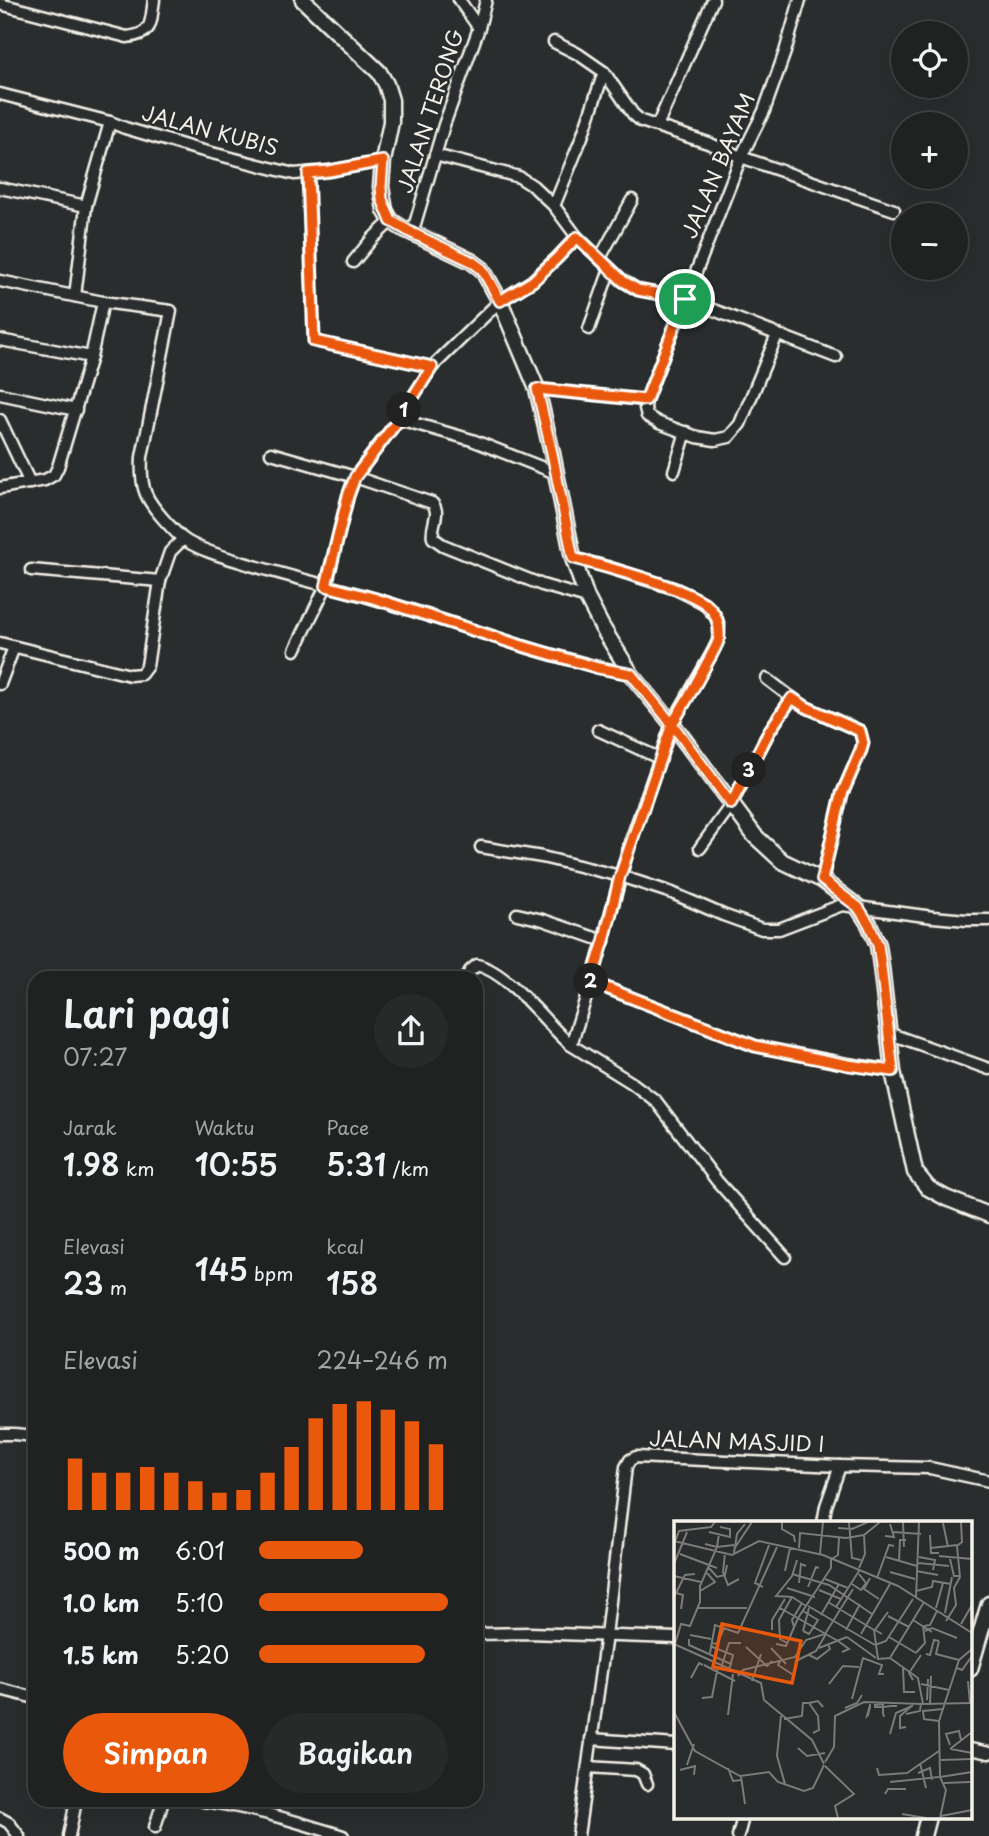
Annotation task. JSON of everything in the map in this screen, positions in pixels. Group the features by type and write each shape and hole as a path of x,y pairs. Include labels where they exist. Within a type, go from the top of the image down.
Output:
{"street":[{"path":"0,4 127,37 141,36 146,32 154,0"},
{"path":"303,0 379,72 386,84 391,100 391,122 381,187 382,199 391,221 482,269 500,301 537,389 573,558 587,598 602,627 631,674 672,724 755,836 782,861 822,880 858,907 878,945 893,1071 915,1172 928,1188 989,1215"},
{"path":"459,0 479,28"},
{"name":"JALAN TERONG","path":"412,233 486,0"},
{"path":"657,126 713,0"},
{"name":"JALAN BAYAM","path":"646,400 741,157 768,99 800,0"},
{"path":"554,43 578,54 604,72 633,114 641,121 891,210"},
{"path":"554,206 582,137 604,72"},
{"name":"JALAN KUBIS","path":"0,94 294,174 383,161"},
{"path":"75,296 86,206 110,122"},
{"path":"435,155 519,177 533,186 554,206 577,237 623,281 638,290 685,299 836,356"},
{"path":"308,173 314,341 432,367"},
{"path":"0,188 86,206"},
{"path":"600,258 632,200"},
{"path":"352,262 391,221"},
{"path":"295,650 326,586 355,477 399,419 432,367 500,301 533,281 577,237"},
{"path":"589,329 611,269"},
{"path":"0,281 103,302 171,311 142,457 141,475 146,497 152,507 183,539 215,554 275,573 373,598 598,668 631,674"},
{"path":"0,488 45,480 54,475 76,410 103,302"},
{"path":"537,389 646,400 647,416 659,423 697,437 715,440 729,437 736,430 777,335"},
{"path":"0,340 91,357"},
{"path":"0,394 76,410"},
{"path":"399,419 472,440 556,473"},
{"path":"0,420 30,483"},
{"path":"674,471 686,432"},
{"path":"271,453 432,503 437,511 433,538 443,545 542,585 587,598"},
{"path":"0,643 130,675 141,674 147,666 160,580 170,552 183,539"},
{"path":"571,1045 604,941 620,876 672,724 718,641 719,626 716,617 704,603 676,589 573,558"},
{"path":"31,570 160,580"},
{"path":"0,684 14,647"},
{"path":"767,679 806,707 860,731 863,743 842,794 822,880"},
{"path":"700,848 731,804 770,730 792,698"},
{"path":"598,730 661,759"},
{"path":"481,847 542,857 620,876 672,893 762,929 779,929 842,905 967,920 989,920"},
{"path":"517,914 543,919 604,941"},
{"path":"470,971 477,965 487,967 516,989 571,1045 656,1101 717,1181 785,1257"},
{"path":"591,982 755,1046 848,1065 893,1071"},
{"path":"888,1033 989,1069"},
{"path":"0,1434 28,1435"},
{"name":"JALAN MASJID I","path":"606,1635 626,1467 632,1458 930,1468 989,1481"},
{"path":"823,1521 840,1466"},
{"path":"972,1657 989,1604"},
{"path":"483,1634 674,1638"},
{"path":"578,1836 606,1635"},
{"path":"0,1689 28,1696"},
{"path":"591,1739 674,1745"},
{"path":"588,1767 636,1770 643,1774 647,1784"},
{"path":"69,1836 75,1807"},
{"path":"155,1827 161,1807"},
{"path":"241,1807 344,1836"},
{"path":"0,1818 9,1823 19,1836"},
{"path":"738,1836 743,1818"},
{"path":"923,1836 928,1818"}],"route":[{"path":"685,299 638,290 623,281 577,237 533,281 500,301 482,269 391,221 382,199 383,161 308,173 314,341 432,367 399,419 355,477 326,586 598,668 631,674 672,724 629,846 591,982 755,1046 848,1065 893,1071 878,945 858,907 822,880 842,794 863,743 860,731 792,698 770,730 731,804 672,724 718,641 719,626 716,617 704,603 676,589 573,558 537,389 646,400 685,299"}]}
